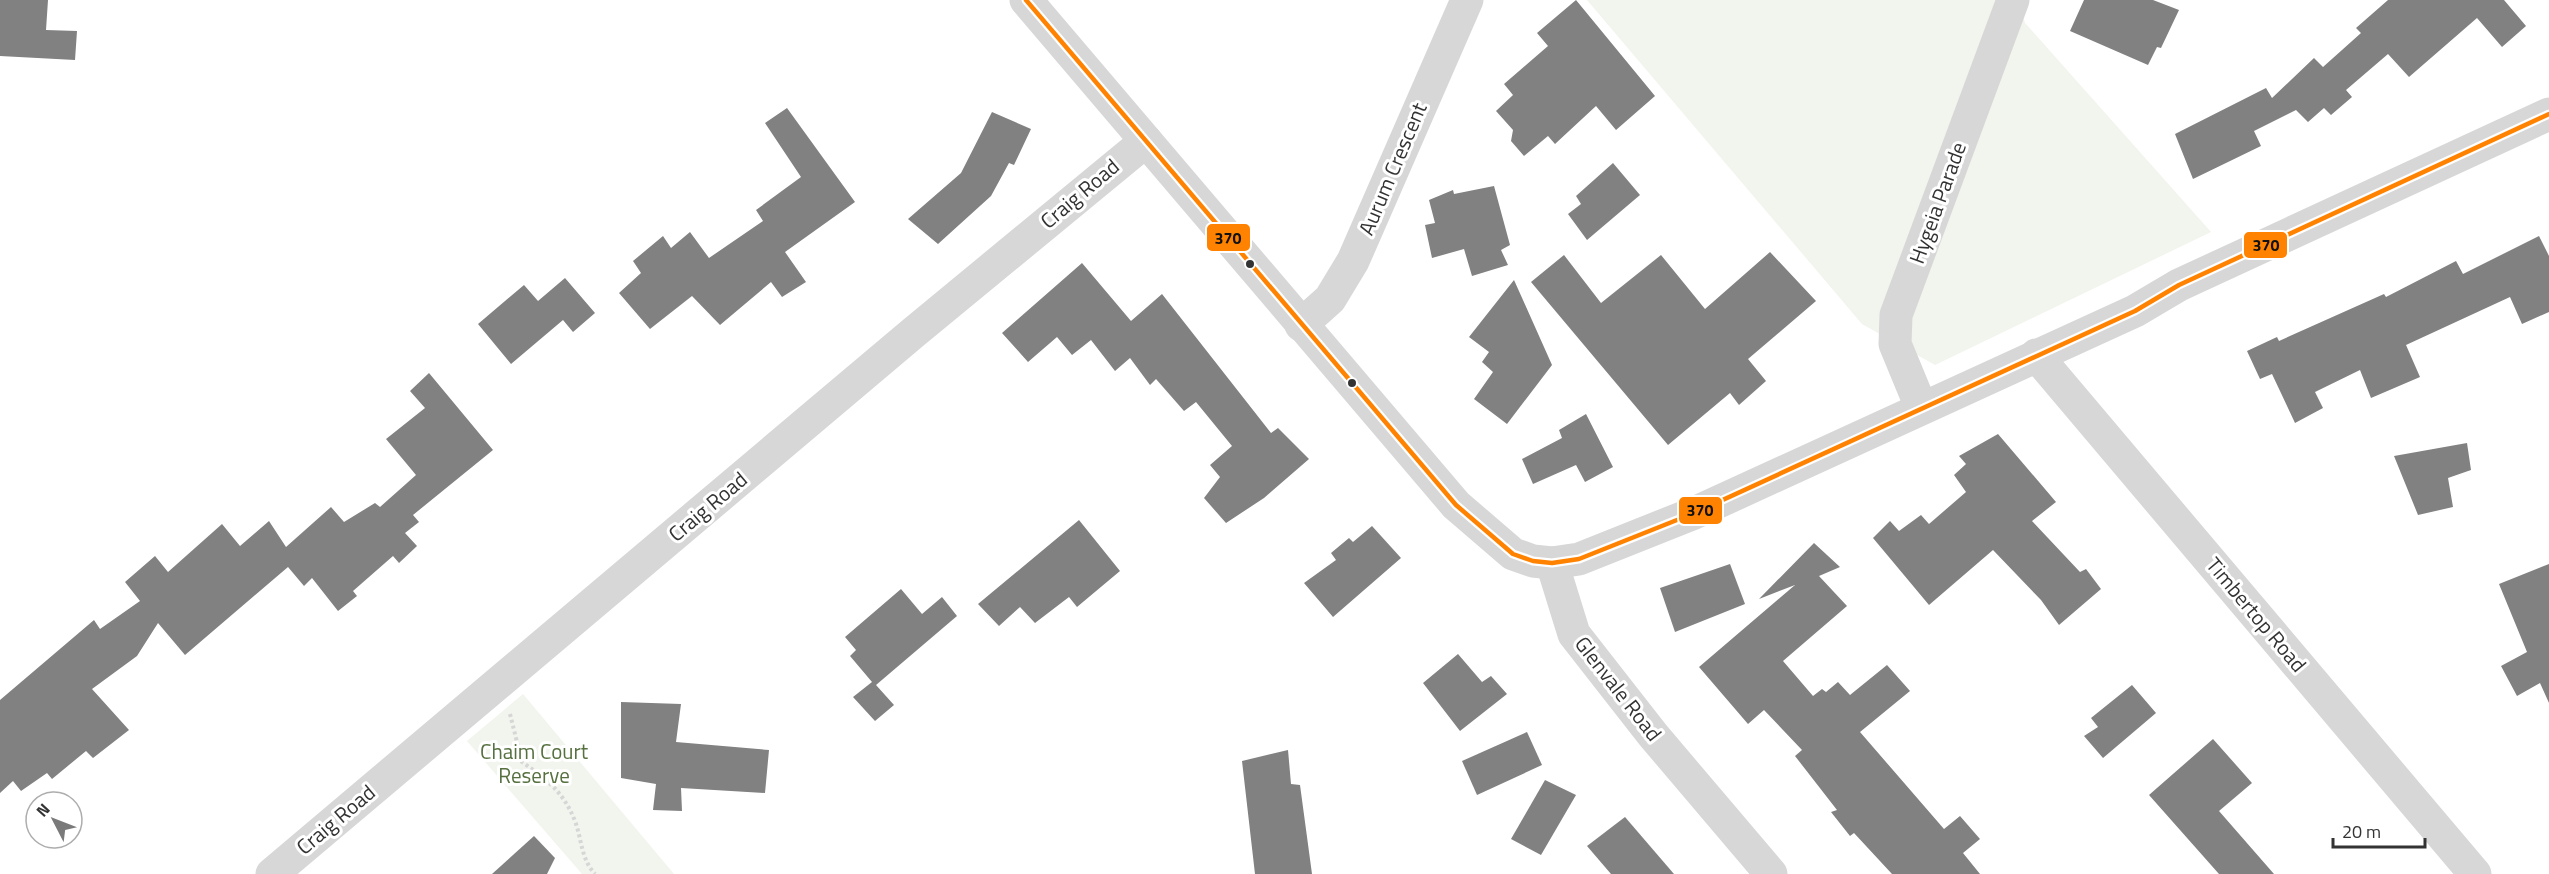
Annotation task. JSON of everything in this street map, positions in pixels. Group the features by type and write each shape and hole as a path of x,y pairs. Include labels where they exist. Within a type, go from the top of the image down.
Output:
{"street":[{"path":"1026,0 1456,505 1513,554 1533,561 1552,563 1580,560 1614,547 2135,311 2179,285 2549,114"},
{"name":"Aurum Crescent","path":"1301,325 1330,299 1353,261 1467,0"},
{"name":"Hygeia Parade","path":"1922,407 1895,344 1896,315 2013,0"},
{"name":"Craig Road","path":"272,874 913,333 1146,141"},
{"name":"Timbertop Road","path":"2037,355 2475,874"},
{"name":"Glenvale Road","path":"1552,563 1574,634 1653,735 1771,874"}],"path":[{"path":"502,682 522,762 554,785 574,821 586,864 595,874"}],"green space":[{"path":"1587,0 2018,0 2025,23 2211,232 1935,365 1862,324"},
{"name":"Chaim Court Reserve","path":"523,694 674,874 582,874 467,741"}],"building":[{"path":"0,0 48,0 46,30 77,31 75,60 0,56"},
{"path":"1576,0 1655,96 1616,130 1596,106 1555,144 1548,136 1524,156 1511,141 1513,130 1496,111 1513,95 1504,84 1548,46 1537,33"},
{"path":"2084,0 2153,0 2179,10 2161,48 2157,47 2148,65 2070,31"},
{"path":"2388,0 2504,0 2526,26 2502,47 2477,18 2409,77 2388,54 2346,90 2352,97 2331,115 2324,108 2308,122 2296,110 2254,131 2261,146 2193,179 2175,134 2266,88 2272,98 2314,58 2323,67 2361,33 2356,28"},
{"path":"787,108 855,202 785,252 806,282 782,297 771,282 720,325 692,296 650,329 619,293 641,273 633,261 663,236 671,248 690,232 709,258 763,221 756,210 801,177 765,123"},
{"path":"992,112 1031,129 1014,165 1009,163 991,196 938,244 908,219 961,173"},
{"path":"1613,163 1640,195 1587,240 1568,214 1581,204 1576,196"},
{"path":"1494,186 1510,245 1501,250 1508,265 1472,276 1464,249 1432,258 1425,225 1435,223 1429,200 1453,190 1454,194"},
{"path":"2539,236 2549,256 2549,312 2522,324 2510,297 2406,345 2420,377 2371,398 2360,370 2315,392 2323,408 2295,423 2272,374 2260,379 2247,351 2277,337 2279,341 2384,294 2386,297 2456,261 2463,274"},
{"path":"1770,252 1816,301 1748,359 1766,381 1739,405 1730,393 1668,445 1531,282 1564,255 1601,303 1661,255 1705,309"},
{"path":"1082,263 1131,321 1162,294 1271,433 1278,428 1309,459 1264,498 1226,523 1204,498 1220,477 1210,465 1232,446 1196,402 1184,411 1156,379 1150,385 1130,358 1115,371 1091,340 1072,355 1057,337 1028,362 1002,333"},
{"path":"565,278 595,313 573,332 563,320 511,364 478,324 524,285 538,301"},
{"path":"1514,280 1552,365 1507,424 1474,399 1493,372 1482,362 1489,352 1469,337"},
{"path":"429,373 493,450 413,515 419,522 405,533 417,546 399,563 393,556 353,591 357,596 338,611 312,578 304,586 288,567 185,655 158,623 137,656 92,689 129,730 93,758 86,751 52,779 47,773 21,791 13,781 0,793 0,700 94,620 100,629 140,601 125,582 155,556 168,572 222,524 240,546 269,521 286,547 331,507 344,522 375,503 380,507 416,475 386,439 425,408 410,391"},
{"path":"1586,414 1613,467 1585,482 1576,465 1533,484 1522,459 1562,438 1559,430"},
{"path":"1998,434 2056,502 2032,521 2080,572 2086,569 2101,589 2059,625 2041,600 1993,550 1929,605 1873,538 1890,521 1899,531 1921,515 1929,524 1966,492 1954,475 1966,464 1959,456"},
{"path":"2467,443 2471,470 2448,478 2453,507 2418,515 2394,456"},
{"path":"1079,520 1120,571 1077,607 1069,597 1035,623 1020,607 999,626 978,604"},
{"path":"1372,526 1401,558 1333,617 1304,583 1336,560 1331,553 1349,538 1353,542"},
{"path":"1814,543 1840,567 1819,576 1847,606 1783,661 1813,696 1822,689 1826,692 1838,682 1850,695 1887,665 1910,691 1860,732 1944,829 1960,816 1980,839 1963,853 1980,874 1892,874 1854,833 1850,836 1831,812 1837,810 1795,756 1802,750 1764,710 1748,724 1699,667 1795,585 1759,599"},
{"path":"1730,564 1745,604 1675,632 1660,588"},
{"path":"2549,564 2549,703 2540,683 2517,696 2501,666 2527,652 2499,584"},
{"path":"901,589 922,614 942,597 957,616 876,685 894,705 875,721 853,697 872,682 850,656 856,650 845,637"},
{"path":"1458,654 1482,682 1491,676 1507,694 1460,731 1423,683"},
{"path":"2132,685 2156,713 2103,758 2084,736 2098,727 2091,718"},
{"path":"621,702 681,704 676,742 769,750 765,793 681,788 682,811 653,810 656,784 621,778"},
{"path":"1527,732 1542,765 1477,795 1462,761"},
{"path":"2213,739 2252,783 2219,811 2274,874 2219,874 2149,795"},
{"path":"1288,750 1291,784 1300,785 1312,874 1255,874 1242,761"},
{"path":"1545,780 1576,795 1541,855 1511,839"},
{"path":"1625,817 1674,874 1611,874 1587,846"},
{"path":"534,836 555,858 547,874 492,874"}],"transit line":[{"name":"370","path":"1026,0 1456,505 1513,554 1533,561 1552,563 1579,559 1692,514 2135,311 2179,285 2549,114"}]}
